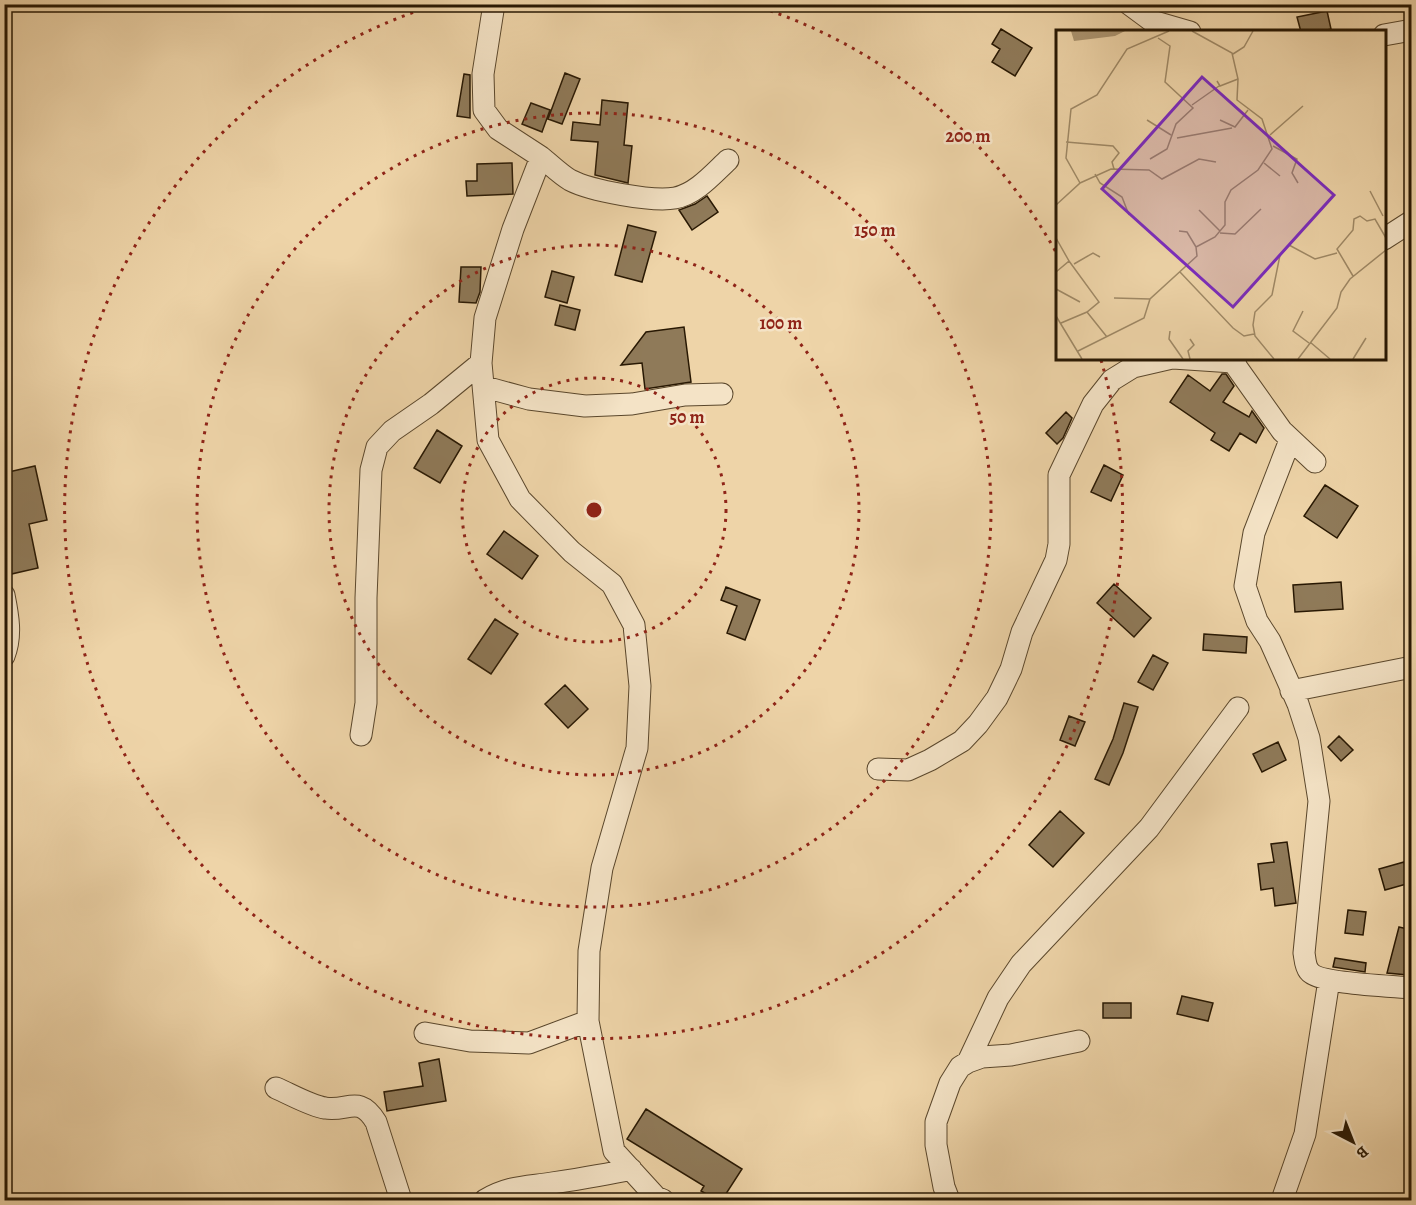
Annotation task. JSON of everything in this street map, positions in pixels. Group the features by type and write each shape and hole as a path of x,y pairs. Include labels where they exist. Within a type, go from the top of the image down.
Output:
{"street":[{"path":"494,4 483,74 484,110 498,129 541,156 569,180 598,190 638,197 675,198 703,184 728,160"},
{"path":"1129,4 1152,21 1183,30"},
{"path":"1386,35 1412,30"},
{"path":"541,156 513,229 485,318 481,363 485,387 488,440 520,499 572,552 612,584 634,625 640,687 637,748 602,868 589,951 588,1021 614,1151 656,1197 663,1200"},
{"path":"1386,238 1412,221"},
{"path":"878,769 908,770 962,741 997,698 1011,669 1022,632 1056,560 1059,544 1059,475 1093,404 1112,380 1133,367 1164,360"},
{"path":"1234,360 1290,440 1315,462"},
{"path":"361,735 366,703 366,598 371,470 377,447 392,431 431,404 481,363"},
{"path":"485,387 529,399 585,406 632,404 685,395 722,394"},
{"path":"1290,440 1254,533 1245,586 1257,621 1270,641 1292,691 1309,738 1319,801 1304,952 1305,962 1309,971 1329,980 1412,988"},
{"path":"4,595 8,617 8,646 4,656"},
{"path":"1292,691 1412,667"},
{"path":"968,1062 998,998 1021,964 1149,828 1238,708"},
{"path":"1282,1200 1305,1134 1329,980"},
{"path":"424,1033 470,1041 529,1043 588,1021"},
{"path":"949,1200 944,1187 936,1145 936,1122 950,1083 960,1067 982,1058 1011,1055 1079,1041"},
{"path":"276,1088 326,1109 359,1106 370,1112 376,1122 401,1200"},
{"path":"485,1200 514,1187 579,1179 631,1169"}],"building":[{"path":"1327,11 1331,29 1300,30 1297,17"},
{"path":"1001,29 1032,48 1015,76 992,62 1000,49 992,44"},
{"path":"565,73 580,79 562,124 548,119"},
{"path":"464,74 470,75 470,118 457,116"},
{"path":"602,100 628,103 624,145 632,146 628,183 595,175 598,142 571,140 573,122 600,125"},
{"path":"531,103 550,110 542,132 522,124"},
{"path":"512,163 513,194 467,196 466,181 477,181 477,164"},
{"path":"707,196 718,212 692,230 679,210"},
{"path":"628,225 656,232 642,282 615,275"},
{"path":"461,267 481,267 480,292 476,303 459,302"},
{"path":"552,271 574,277 567,303 545,297"},
{"path":"560,305 580,310 575,330 555,325"},
{"path":"684,327 691,382 645,389 642,363 621,365 646,332"},
{"path":"1222,374 1226,374 1234,386 1223,402 1249,417 1252,411 1264,428 1256,443 1240,433 1229,451 1211,440 1215,433 1170,402 1188,375 1210,391"},
{"path":"1066,412 1072,418 1063,438 1057,444 1046,433"},
{"path":"437,430 462,446 440,483 414,468"},
{"path":"1104,465 1123,475 1111,501 1091,492"},
{"path":"35,466 47,520 29,524 38,568 7,575 4,565 4,493 8,492 4,473"},
{"path":"1325,485 1358,506 1337,538 1304,516"},
{"path":"504,531 538,556 522,579 487,554"},
{"path":"1341,582 1343,609 1295,612 1293,585"},
{"path":"1114,584 1151,618 1134,637 1097,603"},
{"path":"726,587 760,600 745,640 727,633 737,606 721,600"},
{"path":"495,619 518,634 491,674 468,659"},
{"path":"1204,634 1247,637 1246,653 1203,650"},
{"path":"1153,655 1168,663 1153,690 1138,682"},
{"path":"565,685 588,709 568,728 545,704"},
{"path":"1124,703 1138,707 1123,753 1109,785 1095,779 1113,739"},
{"path":"1069,716 1085,722 1075,746 1060,740"},
{"path":"1339,736 1353,750 1341,761 1328,747"},
{"path":"1278,742 1286,760 1262,772 1253,754"},
{"path":"1060,811 1084,833 1053,867 1029,845"},
{"path":"1287,842 1296,903 1275,906 1273,888 1261,890 1258,864 1274,862 1271,844"},
{"path":"1404,862 1410,883 1385,890 1379,869"},
{"path":"1348,910 1366,912 1363,935 1345,933"},
{"path":"1399,927 1412,930 1412,960 1408,975 1387,973"},
{"path":"1335,958 1366,963 1365,972 1333,967"},
{"path":"1182,996 1213,1003 1208,1021 1177,1014"},
{"path":"1103,1003 1131,1003 1131,1018 1103,1018"},
{"path":"439,1059 446,1101 387,1111 384,1092 423,1086 419,1063"},
{"path":"646,1109 742,1169 722,1200 717,1200 701,1191 704,1186 627,1139"}]}
